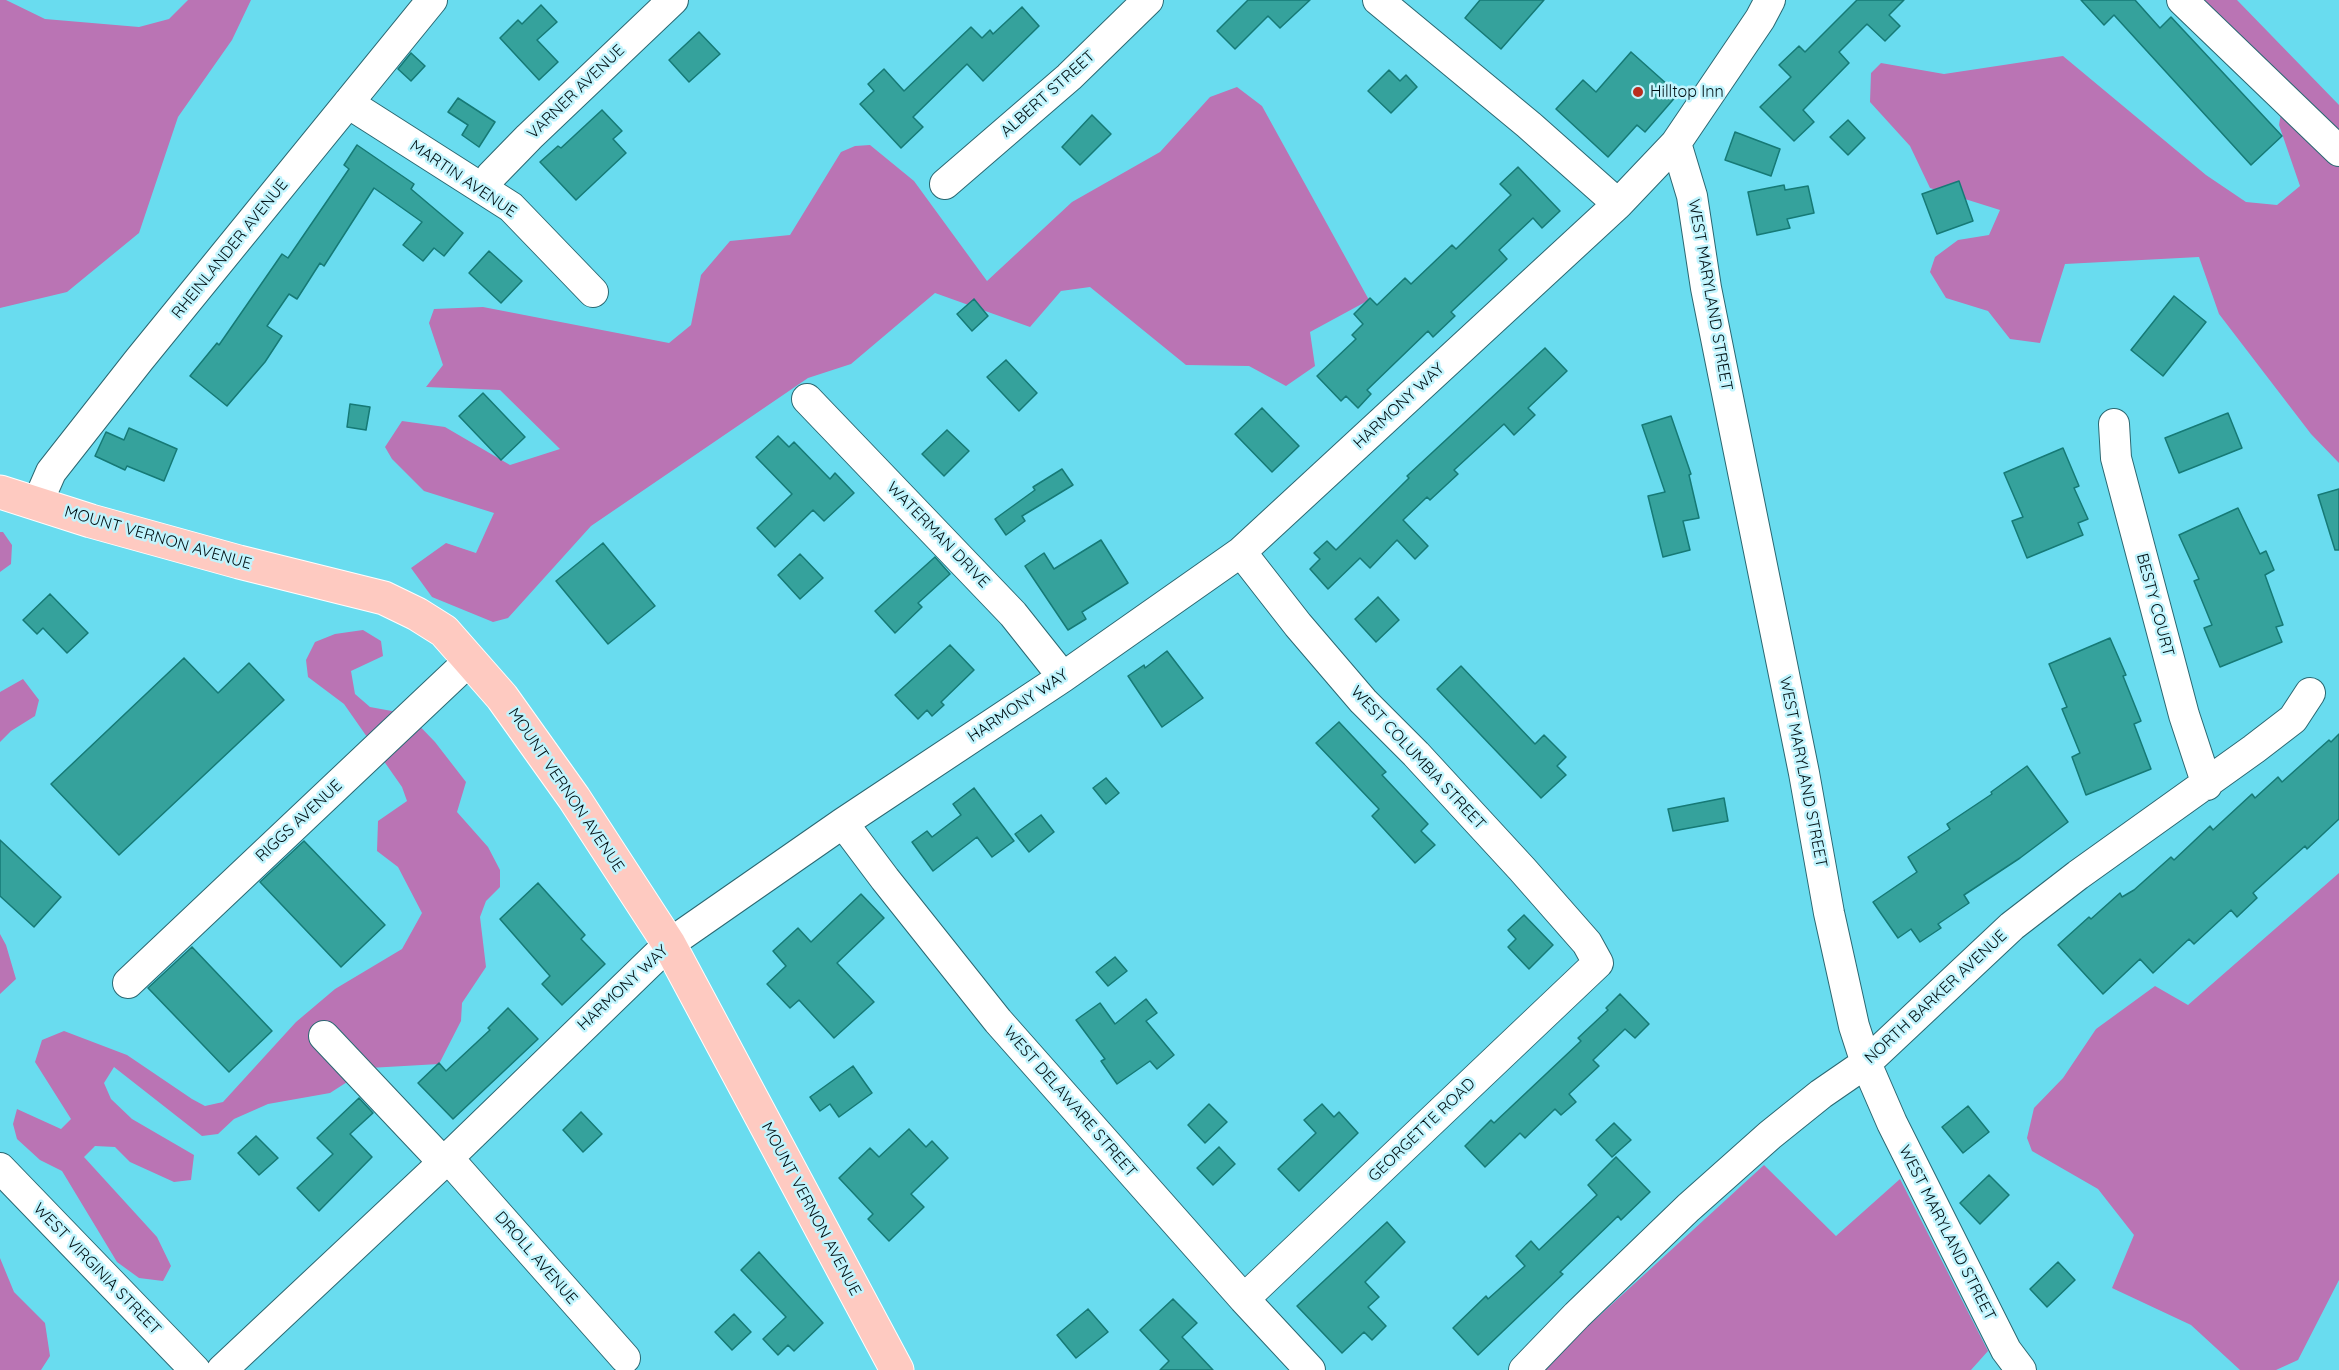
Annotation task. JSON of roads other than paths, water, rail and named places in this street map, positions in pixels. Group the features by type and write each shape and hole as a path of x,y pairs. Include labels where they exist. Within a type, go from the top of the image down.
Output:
{"main road":[{"name":"MOUNT VERNON AVENUE","path":"0,492 239,562 384,598 417,614 444,631 502,697 568,790 669,944 897,1370"}],"street":[{"name":"RHEINLANDER AVENUE","path":"37,504 51,472 146,351 432,0"},
{"name":"VARNER AVENUE","path":"483,189 491,176 529,137 673,0"},
{"name":"ALBERT STREET","path":"945,184 1070,77 1148,0"},
{"path":"1378,0 1529,125 1618,204"},
{"name":"HARMONY WAY","path":"222,1370 446,1160 669,944 843,823 1063,677 1241,552 1618,204 1676,143 1760,19 1770,0"},
{"path":"2182,0 2339,152"},
{"name":"MARTIN AVENUE","path":"348,104 511,207 593,292"},
{"name":"WEST MARYLAND STREET","path":"1676,143 1692,196 1712,320 1845,990 1866,1064 1892,1123 2006,1350 2021,1370"},
{"name":"WATERMAN DRIVE","path":"807,399 1013,614 1063,677"},
{"name":"BESTY COURT","path":"2114,424 2116,458 2184,715 2206,784"},
{"name":"WEST COLUMBIA STREET","path":"1241,552 1298,626 1356,693 1522,869 1587,943 1597,960"},
{"name":"RIGGS AVENUE","path":"128,983 470,660"},
{"name":"NORTH BARKER AVENUE","path":"1524,1370 1577,1315 1680,1216 1770,1135 1821,1094 1866,1064 2012,926 2293,719 2310,693"},
{"name":"WEST DELAWARE STREET","path":"843,823 998,1021 1244,1299 1310,1370"},
{"name":"GEORGETTE ROAD","path":"1244,1299 1598,963 1597,960"},
{"name":"DROLL AVENUE","path":"324,1036 446,1160 625,1358"},
{"name":"WEST VIRGINIA STREET","path":"0,1168 195,1370"}],"place":[{"name":"Hilltop Inn","path":"1638,92"}]}
